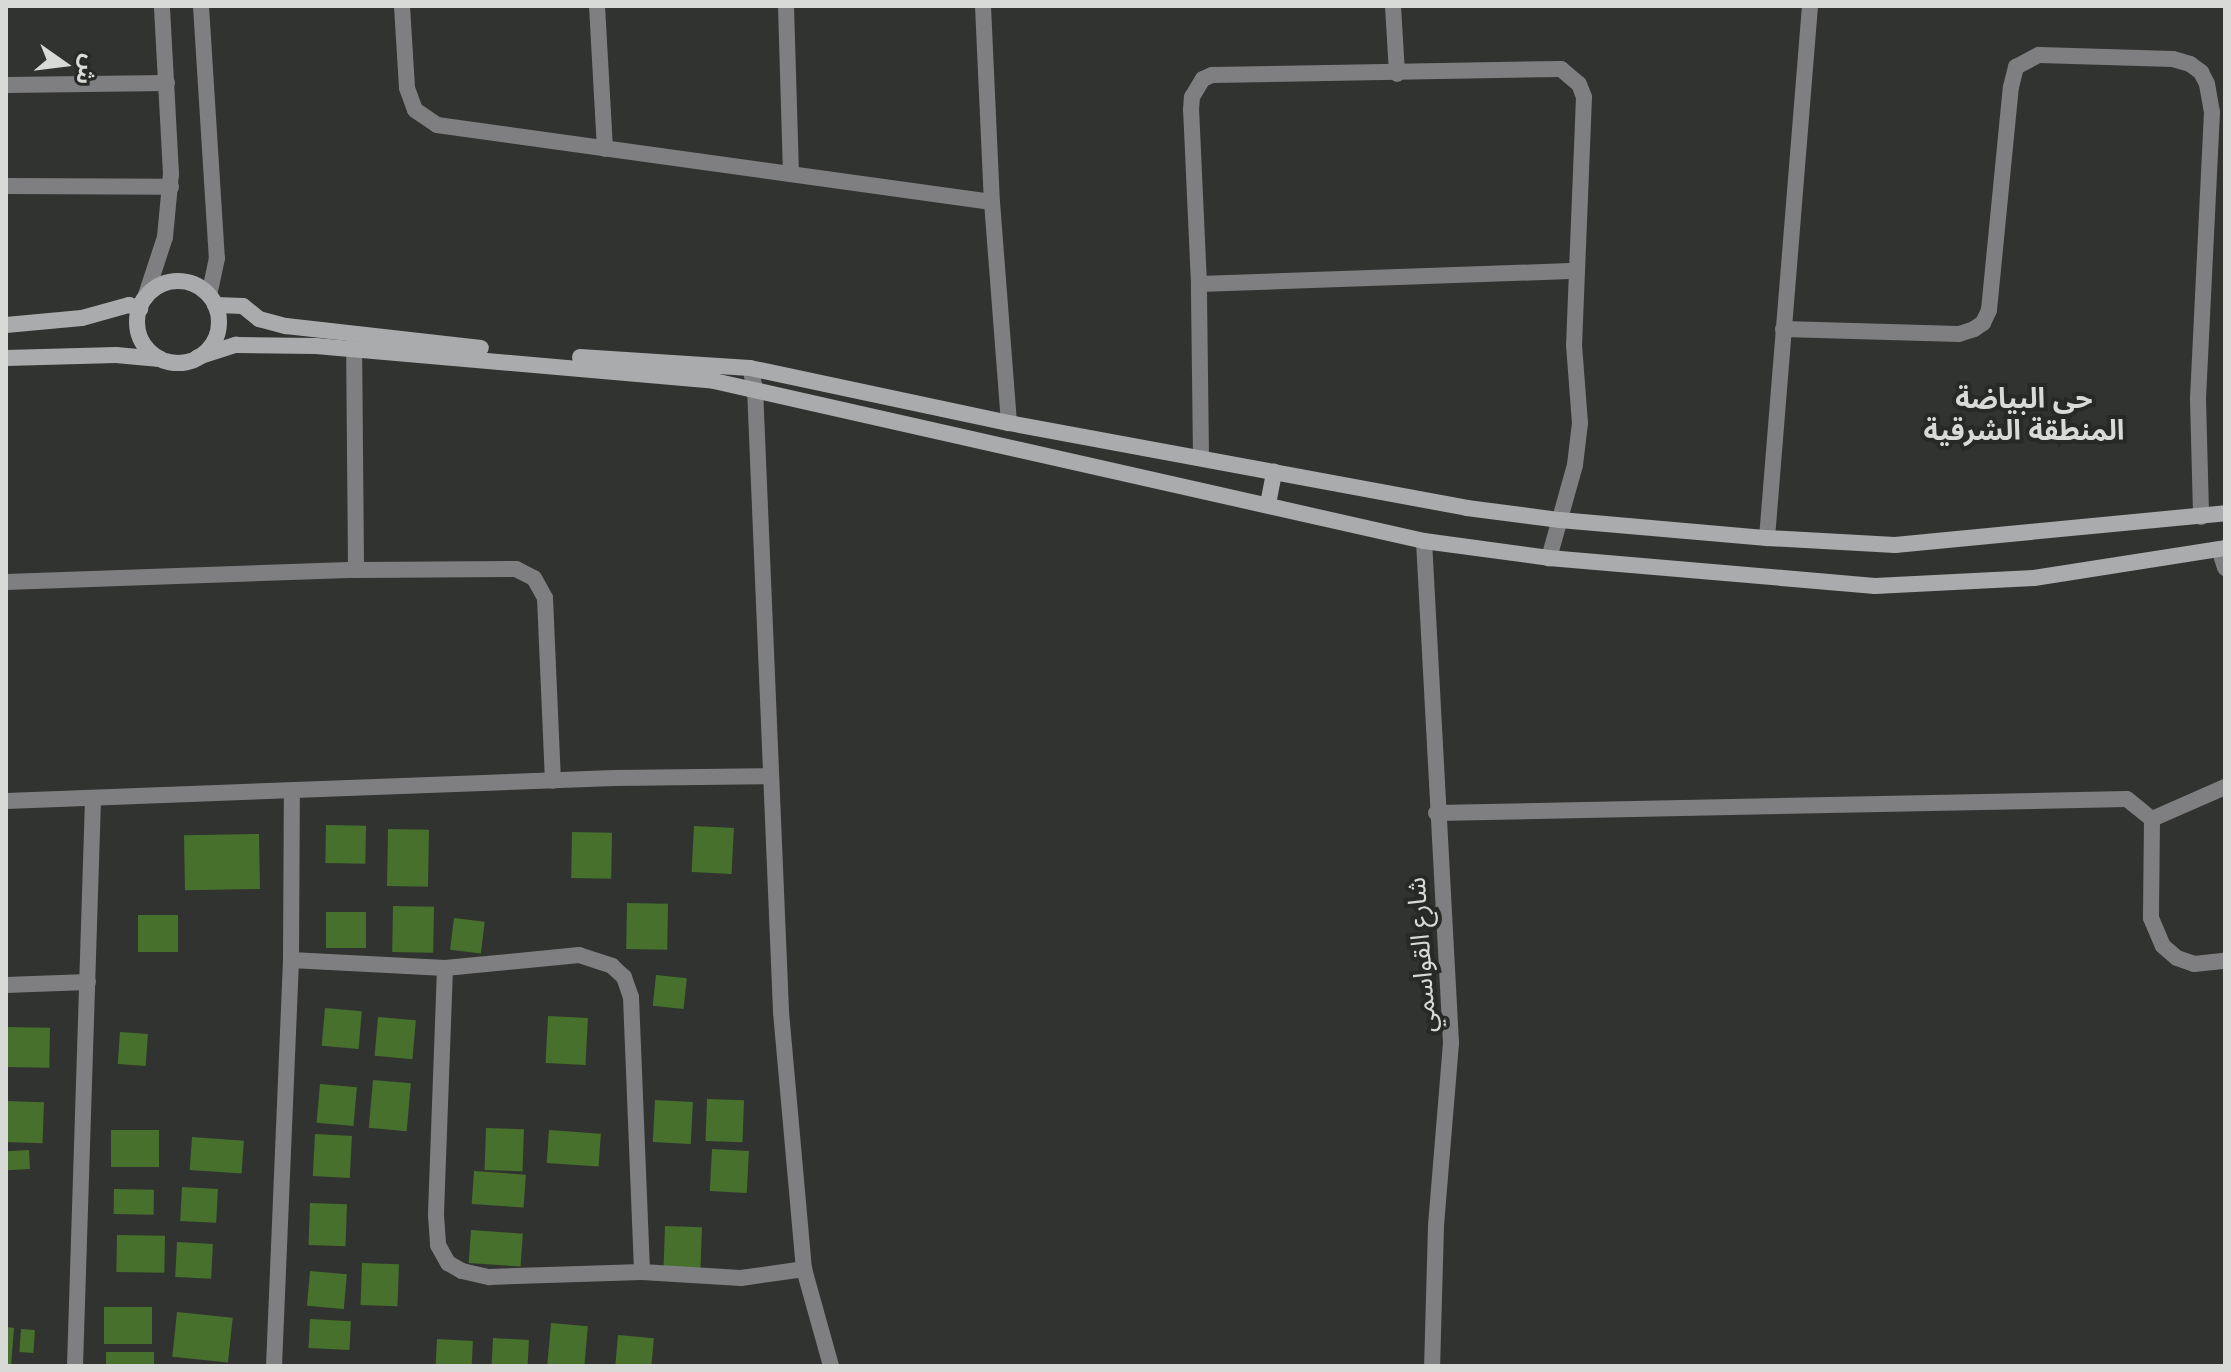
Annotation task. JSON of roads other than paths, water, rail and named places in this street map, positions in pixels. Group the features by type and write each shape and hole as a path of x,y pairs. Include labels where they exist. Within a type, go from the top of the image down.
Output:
{"main road":[{"path":"162,359 152,353 139,333 142,303 154,289 176,281 189,282 212,300 243,306 259,319 354,342 755,388 1424,541 1549,558 1875,586 2034,578 2222,549"},
{"path":"198,357 207,350 218,329 212,300"},
{"path":"6,325 82,318 142,303"},
{"path":"6,358 116,355 174,362 236,345 354,342 750,368 1009,423 1467,508 1560,520 1767,538 1895,545 2225,513"},
{"path":"1268,504 1274,472"}],"street":[{"path":"142,303 161,255 171,187 162,6"},
{"path":"201,6 217,258 212,300"},
{"path":"402,6 407,88 415,110 427,120 450,127 791,171 992,202"},
{"path":"597,6 605,149"},
{"path":"786,6 791,171"},
{"path":"983,6 992,202 1009,423"},
{"path":"1393,6 1397,74"},
{"path":"1767,538 1810,6"},
{"path":"1783,329 1959,334 1974,329 1983,323 1989,310 2011,87 2016,67 2039,55 2173,59 2190,64 2201,72 2207,84 2212,112 2198,399 2201,517"},
{"path":"1201,457 1199,284 1191,110 1192,97 1203,79 1212,75 1397,74 1549,67 1569,73 1584,97 1574,345 1580,423 1575,465 1549,558"},
{"path":"6,85 167,83"},
{"path":"6,186 171,187"},
{"path":"1199,284 1576,271"},
{"path":"354,342 356,570"},
{"path":"750,368 755,388 781,1012 804,1269 831,1366"},
{"name":"شارع القواسمي","path":"1424,541 1434,709 1436,813 1451,1043 1436,1226 1432,1366"},
{"path":"2222,549 2225,568"},
{"path":"6,582 506,567 534,578 545,598 553,781"},
{"path":"6,801 769,776"},
{"path":"2152,819 2225,787"},
{"path":"274,1366 291,960 292,793"},
{"path":"75,1366 93,799"},
{"path":"1436,813 2127,799 2152,819"},
{"path":"2152,819 2151,918 2163,946 2177,958 2194,964 2225,961"},
{"path":"291,960 445,968 579,955 612,966 624,977 631,997 642,1272"},
{"path":"445,968 436,1215 438,1245 448,1263 462,1271 489,1277 642,1272 741,1278 804,1269"},
{"path":"6,985 88,982"}],"district":[{"name":"حي البياضة المنطقة الشرقية","path":"2024,414"}]}
